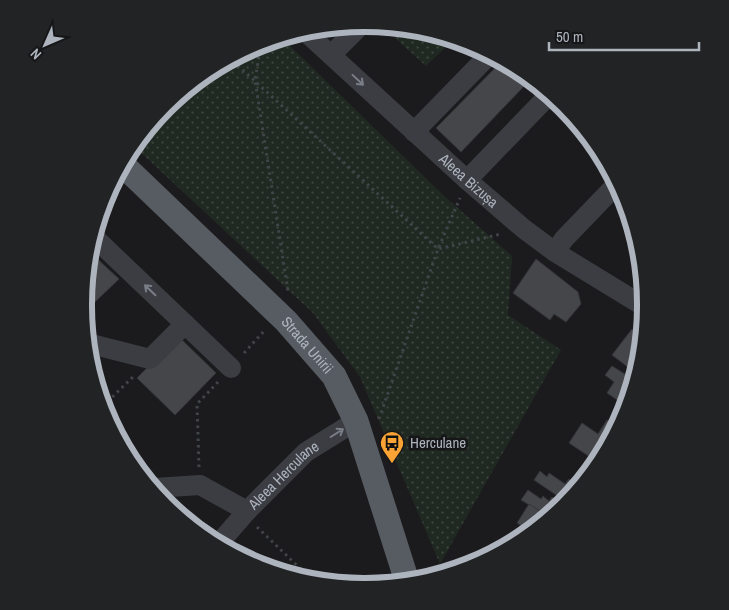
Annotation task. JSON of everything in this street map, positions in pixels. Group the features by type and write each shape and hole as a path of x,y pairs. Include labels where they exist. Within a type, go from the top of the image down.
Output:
{"main road":[{"name":"Strada Unirii","path":"128,170 294,329 334,376 367,420 405,574"}],"street":[{"path":"331,56 353,33"},
{"name":"Aleea Bizușa","path":"312,38 467,180 524,229 556,252 637,301"},
{"path":"414,132 484,60"},
{"path":"467,180 544,100"},
{"path":"556,252 564,239 611,190"},
{"path":"99,242 231,368"},
{"path":"95,345 150,359 185,324"},
{"name":"Aleea Herculane","path":"223,538 306,452 367,420"},
{"path":"162,488 200,485 246,513"}],"path":[{"path":"259,53 255,80 289,294"},
{"path":"237,64 438,249"},
{"path":"367,420 467,180"},
{"path":"438,249 524,229"},
{"path":"200,485 197,404 270,324"},
{"path":"109,400 150,359"},
{"path":"246,513 302,570"}],"shaded area":[{"path":"391,34 418,38 447,46 426,66"},
{"path":"288,44 442,194 512,256 508,315 561,350 440,564 360,377 313,313 140,151 172,112 213,78 260,53"}],"building":[{"path":"496,67 525,85 461,152 436,128"},
{"path":"96,258 119,279 95,302 92,300"},
{"path":"536,259 578,292 581,304 566,322 554,314 550,320 513,293"},
{"path":"632,329 636,332 630,368 612,355"},
{"path":"178,336 216,373 175,415 137,378"},
{"path":"612,366 628,376 619,401 607,393 614,382 605,375"},
{"path":"607,420 611,422 590,457 569,443 582,423 598,434"},
{"path":"540,471 547,477 549,473 565,484 569,479 572,481 558,497 534,480"},
{"path":"528,490 541,499 543,496 549,501 552,497 555,500 541,512 521,500"},
{"path":"529,504 541,512 523,527 517,523"}],"place":[{"name":"Herculane","path":"392,464"}]}
